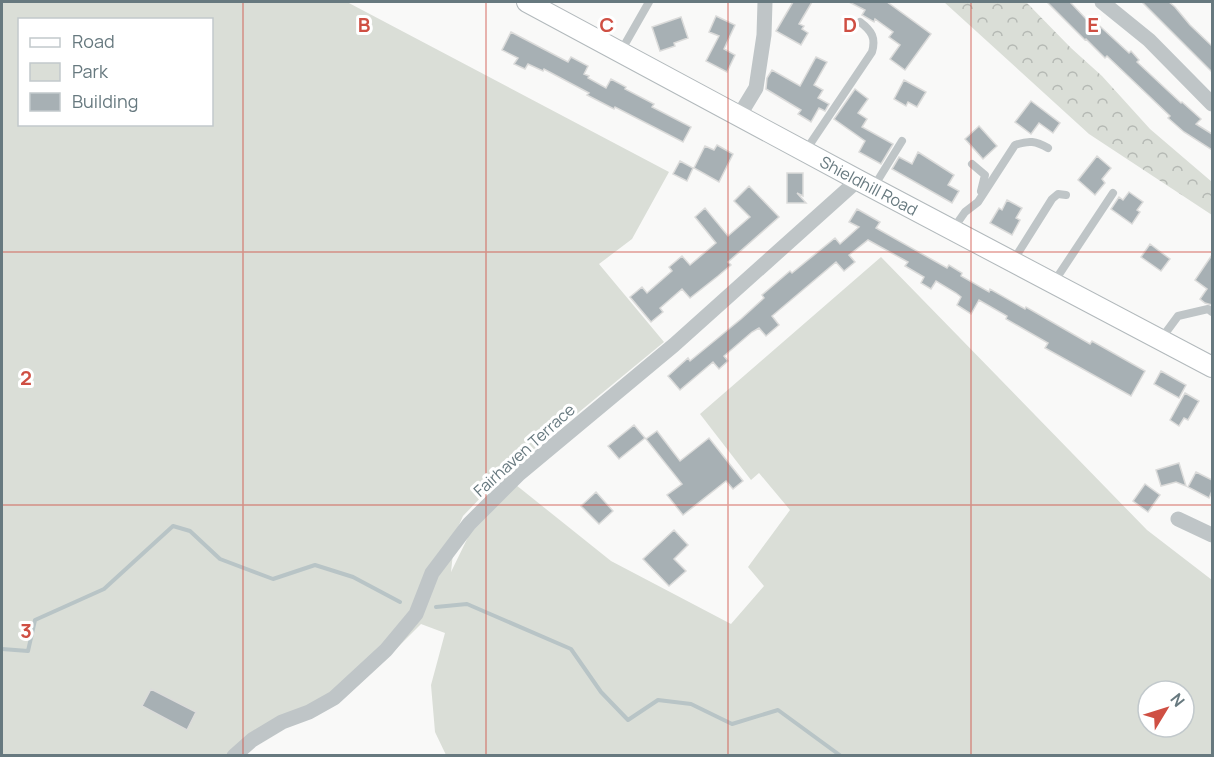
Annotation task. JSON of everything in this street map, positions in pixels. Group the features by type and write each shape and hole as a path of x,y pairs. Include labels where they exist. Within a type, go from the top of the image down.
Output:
{"main road":[{"name":"Shieldhill Road","path":"527,2 1212,367"}],"street":[{"path":"739,116 756,88 764,35 765,2"},
{"path":"1102,2 1149,40 1212,104"},
{"name":"Fairhaven Terrace","path":"234,756 252,740 282,722 309,712 334,698 386,650 416,614 432,573 469,524 519,474 866,184"},
{"path":"1179,519 1212,535"}],"lane":[{"path":"620,52 649,2"},
{"path":"806,152 873,52 875,42 870,30 860,22"},
{"path":"866,184 902,141"},
{"path":"950,229 965,212 978,202 1015,145 1025,141 1036,141 1048,148"},
{"path":"950,229 958,213 979,194 984,184 985,175 972,164"},
{"path":"1053,284 1113,193"},
{"path":"1012,262 1052,199 1058,194 1066,195"},
{"path":"1160,340 1178,316 1208,309 1212,312"}],"green space":[{"path":"2,2 347,2 669,172 632,239 599,264 664,342 516,464 497,486 486,492 463,516 455,534 451,572 471,531 516,485 611,561 731,624 764,586 748,567 790,510 759,473 751,480 700,414 881,257 1147,530 1212,580 1212,755 446,755 435,732 431,685 445,633 421,624 389,656 257,743 244,755 2,755"},
{"path":"944,2 1026,2 1102,76 1150,129 1212,182 1212,215 1089,134"}],"building":[{"path":"793,2 812,2 799,24 804,26 802,29 808,33 801,45 776,31"},
{"path":"849,2 887,2 931,34 905,70 890,59 900,45 889,37 893,32 875,19 874,22 862,15 865,10"},
{"path":"1047,2 1070,2 1087,20 1090,17 1129,53 1131,51 1139,60 1137,62 1201,119 1196,124 1212,134 1212,150 1184,132 1168,118 1170,116 1107,56 1105,58 1085,40"},
{"path":"1142,2 1169,2 1175,7 1212,46 1212,72"},
{"path":"716,16 735,25 724,49 735,55 727,72 706,61 719,36 709,32"},
{"path":"681,17 688,38 660,51 652,27"},
{"path":"511,32 568,62 571,57 588,66 584,74 589,76 588,78 606,88 611,79 654,104 652,107 691,127 683,142 587,95 589,93 544,69 543,71 528,64 525,69 514,64 518,58 502,50"},
{"path":"816,57 827,62 814,85 823,90 818,98 829,104 825,111 819,108 811,122 798,114 801,110 766,89 767,78 772,70 800,86"},
{"path":"904,80 926,92 917,107 908,102 906,106 894,99"},
{"path":"855,89 868,99 858,113 867,119 862,127 893,144 881,164 859,152 865,141 834,119"},
{"path":"1031,101 1060,123 1053,133 1039,123 1031,134 1015,122"},
{"path":"979,126 997,146 983,159 965,139"},
{"path":"717,145 733,154 719,182 694,168 705,146 714,150"},
{"path":"918,152 954,175 948,185 959,191 952,203 892,169 899,157 912,164"},
{"path":"1097,156 1111,168 1102,179 1105,183 1095,195 1078,180"},
{"path":"680,161 693,168 687,181 673,174"},
{"path":"787,173 803,173 803,196 797,193 806,203 787,203"},
{"path":"749,186 779,217 728,262 731,265 718,276 690,298 682,289 660,308 663,312 651,322 630,297 642,287 647,293 672,271 669,267 682,256 690,265 716,243 695,217 705,208 728,236 750,217 734,201"},
{"path":"1129,192 1143,202 1132,224 1111,209 1119,197 1123,200"},
{"path":"1007,200 1022,208 1016,218 1020,220 1012,235 990,223 999,208 1002,210"},
{"path":"857,209 880,222 876,228 947,268 949,265 962,273 961,276 989,292 990,289 1025,309 1026,307 1090,344 1092,341 1145,371 1131,396 1045,348 1048,343 1006,319 1007,316 979,300 971,314 957,305 961,297 956,293 936,281 931,289 921,283 924,277 905,266 908,262 868,240 849,255 855,262 844,271 836,262 772,316 779,325 766,336 759,328 752,332 724,356 728,361 719,369 713,362 680,390 668,376 688,358 690,361 741,319 764,298 762,295 790,271 792,273 835,238 840,244 859,227 849,222"},
{"path":"1150,244 1170,259 1161,271 1141,257"},
{"path":"1212,255 1212,305 1200,299 1207,289 1195,280"},
{"path":"1161,371 1186,385 1179,398 1154,384"},
{"path":"1185,393 1199,401 1188,420 1184,418 1179,426 1170,420"},
{"path":"634,425 645,438 619,459 608,446"},
{"path":"657,431 680,461 709,438 743,481 733,489 726,481 683,515 667,495 682,484 646,439"},
{"path":"1179,463 1186,486 1176,482 1161,486 1156,470"},
{"path":"1196,472 1212,480 1212,491 1209,498 1188,487"},
{"path":"1145,484 1160,495 1148,512 1133,501"},
{"path":"596,492 613,511 599,524 581,506"},
{"path":"674,530 688,545 674,559 686,571 669,586 643,559"},
{"path":"151,689 196,712 187,730 142,706"}],"waterway":[{"path":"2,649 28,651 35,620 104,589 173,526 190,531 220,559 273,579 315,565 353,577 400,602"},
{"path":"436,607 467,604 571,649 601,692 628,720 658,700 691,704 732,724 778,710 841,756"}]}
